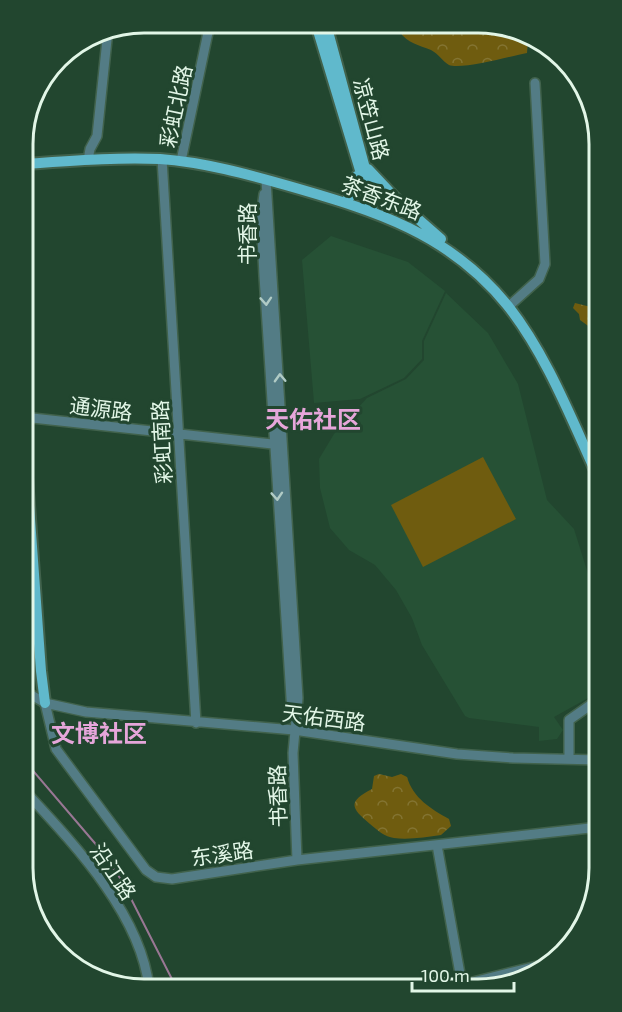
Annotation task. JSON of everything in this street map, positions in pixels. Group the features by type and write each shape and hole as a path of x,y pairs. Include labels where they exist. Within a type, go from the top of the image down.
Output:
{"main road":[{"name":"凉笠山路","path":"319,33 360,163"},
{"name":"凉笠山路","path":"328,33 372,210"},
{"name":"茶香东路","path":"33,163 88,160 181,161 266,180 345,202 372,210 406,225 450,251 508,307 554,382 589,457"},
{"path":"345,202 356,186 360,163"},
{"path":"360,163 450,251"},
{"path":"33,568 40,671 45,703"}],"street":[{"name":"彩虹北路","path":"181,161 208,33"},
{"path":"88,160 90,149 97,136 107,39"},
{"path":"508,307 539,279 545,264 535,83"},
{"name":"彩虹南路","path":"162,159 196,723"},
{"name":"书香路","path":"266,180 261,216 279,446 294,730 297,860"},
{"name":"通源路","path":"33,418 279,446"},
{"path":"33,696 45,703"},
{"name":"天佑西路","path":"45,703 86,712 294,730 458,754 589,759"},
{"name":"东溪路","path":"45,703 56,749 146,870 156,877 172,879 297,860 589,828"},
{"path":"569,759 569,720 589,706"},
{"name":"沿江路","path":"33,800 78,849 117,903 145,964 148,979"},
{"path":"437,845 461,979"},
{"path":"487,979 522,970"}],"shaded area":[{"path":"331,236 408,262 445,291 422,341 422,359 404,378 360,399 314,403 302,260"},
{"path":"446,293 488,333 518,384 547,500 574,529 589,577 589,698 554,717 563,730 557,739 539,741 539,727 465,716 422,645 412,618 396,590 375,565 349,550 330,528 320,488 319,459 334,434 367,398 406,379 424,360 424,341"}],"green space":[{"path":"401,33 492,34 528,45 527,53 455,66 449,65 434,52"},
{"path":"575,303 589,306 589,327 580,320 579,314 573,308"},
{"path":"483,457 516,519 423,567 391,505"},
{"path":"379,774 392,777 401,774 407,777 418,797 449,819 451,826 441,835 400,839 378,831 359,814 354,805 358,798 372,789 374,776"}],"waterway":[{"path":"33,771 99,848 122,881 172,979"}],"district":[{"name":"天佑社区","path":"313,418"},
{"name":"文博社区","path":"99,732"}]}
